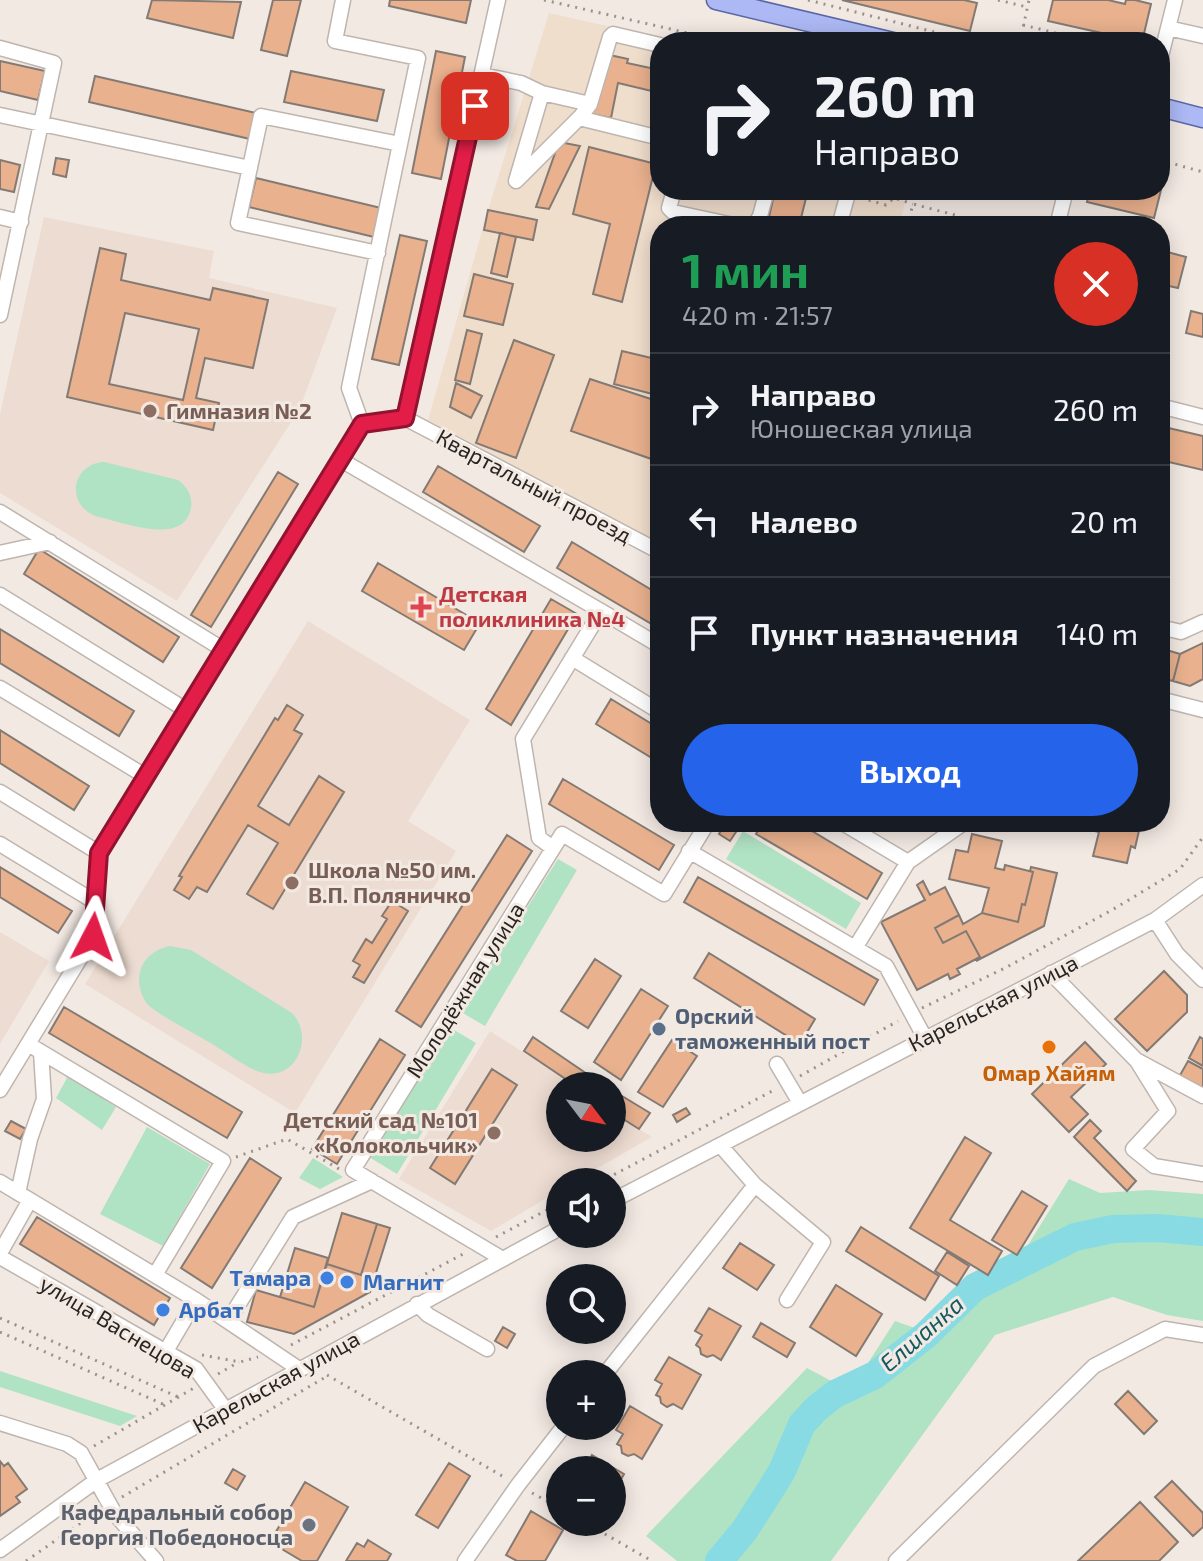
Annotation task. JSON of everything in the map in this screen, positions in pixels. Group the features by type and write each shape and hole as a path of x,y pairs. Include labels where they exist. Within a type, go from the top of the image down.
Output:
{"main road":[{"path":"716,0 766,6 855,32"},
{"path":"1170,110 1203,118"}],"street":[{"path":"343,0 335,41 418,58 349,388 362,424"},
{"path":"362,424 405,418 498,0"},
{"path":"1167,32 1175,0"},
{"path":"1168,28 1203,36"},
{"path":"542,93 516,181 590,104 610,37 613,34 650,43"},
{"path":"0,48 54,63 0,315"},
{"path":"482,75 590,104"},
{"path":"0,115 250,168"},
{"path":"378,253 238,223 261,116 400,144"},
{"path":"579,118 650,136"},
{"path":"0,217 21,222"},
{"path":"1170,409 1203,417"},
{"name":"Квартальный проезд","path":"405,418 650,547"},
{"path":"0,1090 93,937 99,853 362,424"},
{"path":"341,460 650,640"},
{"path":"0,512 224,650"},
{"path":"0,553 50,542"},
{"path":"0,595 186,710"},
{"path":"601,611 523,739 539,838 553,848 562,834 664,894 701,832"},
{"path":"1170,629 1181,632 1203,622"},
{"path":"572,658 650,706"},
{"path":"0,688 145,776"},
{"path":"1170,702 1203,710"},
{"path":"0,792 99,853"},
{"path":"858,832 908,862"},
{"path":"855,948 908,862 951,832"},
{"path":"0,844 95,902"},
{"name":"Молодёжная улица","path":"353,1170 553,848"},
{"path":"689,851 886,966 925,1038"},
{"name":"Карельская улица","path":"626,1194 1155,920 1203,885"},
{"path":"1155,920 1177,954 1203,980"},
{"path":"1051,973 1136,1060 1168,1111 1133,1149 1154,1166 1203,1174"},
{"path":"28,1044 223,1161 155,1275"},
{"path":"0,1255 24,1196 30,1139 44,1099 41,1052"},
{"path":"1136,1060 1203,1096"},
{"path":"777,1064 800,1103"},
{"path":"720,1145 755,1185 823,1242 787,1300"},
{"path":"353,1170 501,1258"},
{"path":"228,1321 293,1217 372,1181"},
{"path":"0,1182 196,1300 299,1369"},
{"path":"616,1360 755,1185"},
{"name":"Карельская улица","path":"0,1550 97,1480 546,1235"},
{"name":"улица Васнецова","path":"0,1255 196,1369 225,1409"},
{"path":"166,1351 196,1300"},
{"path":"417,1304 428,1315 487,1349"},
{"path":"896,1561 1094,1366 1165,1329 1203,1335"},
{"path":"0,1423 67,1444 81,1453 115,1514 156,1561"},
{"path":"465,1561 553,1440"}],"path":[{"path":"544,0 683,32"},
{"path":"808,0 934,32"},
{"path":"998,0 1027,7"},
{"path":"1022,32 1029,0"},
{"path":"1023,25 1051,32"},
{"path":"1170,163 1203,172"},
{"path":"871,200 886,205 892,200"},
{"path":"900,200 955,215"},
{"path":"910,216 913,204"},
{"path":"936,216 938,211"},
{"path":"223,1161 287,1139 341,1170 353,1170"},
{"path":"81,1453 240,1362 275,1353 546,1210"},
{"path":"0,1318 178,1397"},
{"path":"0,1332 165,1405"},
{"path":"200,1355 240,1362"},
{"path":"299,1369 329,1375 546,1500"},
{"path":"114,1502 329,1375"},
{"path":"26,1561 101,1509"},
{"path":"609,1536 652,1561"}],"shaded area":[{"path":"549,13 650,36 650,200 906,200 902,216 650,216 650,539 428,420"},
{"name":"Гимназия №2","path":"44,217 214,251 209,278 337,308 300,408 177,601 0,493 0,414"},
{"name":"Школа №50 им. В.П. Поляничко","path":"308,621 470,720 408,821 456,851 295,1113 85,984"},
{"path":"0,932 49,961 0,1044"},
{"name":"Детский сад №101 «Колокольчик»","path":"490,1031 554,1072 546,1072 546,1152 626,1152 598,1168 546,1168 546,1198 491,1231 399,1179"},
{"name":"Детский сад №101 «Колокольчик»","path":"626,1121 652,1137 626,1152"}],"green space":[{"path":"104,462 178,480 187,489 191,500 186,520 177,527 150,529 95,516 85,510 76,494 79,477 93,464"},
{"path":"745,832 861,903 846,929 726,859"},
{"path":"558,859 577,870 485,1026 461,1012"},
{"path":"170,946 191,950 292,1013 302,1034 298,1056 292,1064 273,1074 254,1070 148,1005 140,986 141,969 151,954"},
{"path":"449,1027 476,1043 397,1174 369,1157"},
{"path":"68,1076 116,1107 102,1130 56,1098"},
{"path":"147,1127 210,1164 163,1246 100,1214"},
{"path":"313,1158 343,1177 320,1189 299,1178"},
{"path":"1069,1179 1100,1193 1149,1190 1203,1194 1203,1321 1167,1315 1113,1297 995,1335 831,1561 677,1561 646,1536 807,1368 850,1391 895,1321 937,1336 1020,1258"},
{"path":"0,1371 137,1416 120,1426 0,1387"}],"building":[{"path":"152,0 241,2 233,38 147,18"},
{"path":"273,0 301,0 287,56 261,50"},
{"path":"390,0 471,0 466,23 389,6"},
{"path":"842,0 964,0 977,3 970,31"},
{"path":"1053,0 1108,0 1125,4 1126,0 1135,0 1151,4 1144,32 1097,32 1048,21"},
{"path":"436,51 465,57 441,179 412,173"},
{"path":"605,54 650,68 650,91 618,83 611,118 592,114"},
{"path":"0,61 45,71 38,100 0,91"},
{"path":"291,71 384,90 377,121 284,102"},
{"path":"95,76 256,113 250,139 89,102"},
{"path":"559,142 580,146 549,209 536,207"},
{"path":"589,147 650,162 650,188 622,302 593,294 610,224 573,214"},
{"path":"56,158 69,160 66,177 53,174"},
{"path":"0,160 20,165 14,192 0,189"},
{"path":"256,178 381,208 374,237 249,207"},
{"path":"773,200 806,200 802,216 769,216"},
{"path":"1088,200 1158,200 1154,216"},
{"path":"488,210 537,220 533,240 484,230"},
{"path":"500,233 516,237 507,277 491,273"},
{"path":"400,235 427,241 399,365 372,359"},
{"path":"100,248 126,254 121,280 210,300 213,288 268,300 253,368 205,358 196,398 219,403 213,430 67,397","holes":["125,313 199,329 183,400 109,384"]},
{"path":"1170,253 1186,257 1178,288 1170,286"},
{"path":"474,274 513,284 503,325 464,316"},
{"path":"1191,311 1203,314 1203,337 1186,333"},
{"path":"467,330 482,334 470,384 455,380"},
{"path":"514,340 554,355 516,458 476,443"},
{"path":"622,351 650,358 650,393 614,384"},
{"path":"590,379 650,399 650,459 571,431"},
{"path":"456,383 482,396 471,418 450,407"},
{"path":"1170,428 1203,436 1203,470 1170,462"},
{"path":"438,466 540,526 524,552 423,492"},
{"path":"278,472 298,484 211,627 191,615"},
{"path":"572,542 650,589 650,623 557,568"},
{"path":"39,549 179,637 163,662 24,574"},
{"name":"Детская поликлиника №4","path":"378,563 480,623 464,650 362,591"},
{"path":"551,599 577,614 511,725 486,709"},
{"path":"0,629 134,711 119,736 0,663"},
{"path":"1203,643 1203,679 1190,686 1173,681 1180,654"},
{"path":"1170,651 1180,654 1173,681 1170,680"},
{"path":"611,699 650,723 650,757 596,724"},
{"path":"287,705 303,715 294,730 302,734 258,806 289,825 319,776 344,792 273,909 247,894 278,843 248,825 207,892 197,887 189,899 174,890 182,877 179,876 275,718 278,720"},
{"path":"0,730 89,786 74,810 0,763"},
{"path":"563,779 674,845 659,870 549,804"},
{"path":"720,832 736,832 730,841"},
{"path":"814,832 882,873 867,899 756,834"},
{"path":"1099,832 1139,832 1127,863 1093,856"},
{"path":"972,834 1002,841 995,868 1004,870 1005,865 1033,872 1018,922 982,913 989,888 949,879 956,850 968,852"},
{"path":"507,835 532,851 421,1027 396,1011"},
{"path":"0,867 72,911 58,933 0,897"},
{"path":"1031,867 1057,873 1044,926 976,961 980,957 966,931 943,943 935,928 959,915 963,924 982,913 1018,922 1033,872 1030,871"},
{"path":"698,877 878,980 864,1005 684,902"},
{"path":"923,881 930,895 945,887 959,915 935,928 943,943 966,931 980,957 957,969 960,974 950,979 948,974 917,990 881,922 925,900 917,885"},
{"path":"392,901 408,911 364,983 353,977 360,965 353,961 366,939 372,943 387,919 382,916"},
{"path":"709,953 815,1019 800,1044 694,978"},
{"path":"595,959 621,976 588,1028 561,1011"},
{"path":"1164,971 1187,995 1187,1012 1147,1051 1115,1019"},
{"path":"641,989 668,1006 626,1072 609,1072 594,1062"},
{"path":"64,1007 242,1112 227,1138 49,1033"},
{"path":"533,1037 584,1072 555,1072 524,1051"},
{"path":"1200,1037 1203,1039 1203,1066 1189,1058"},
{"path":"380,1039 405,1055 337,1164 312,1149"},
{"path":"672,1040 697,1056 663,1107 638,1092"},
{"path":"1085,1042 1106,1064 1071,1097 1088,1114 1069,1132 1032,1094"},
{"path":"1188,1061 1203,1069 1203,1090 1179,1077"},
{"path":"492,1069 517,1085 455,1184 430,1168"},
{"path":"626,1098 650,1113 639,1129 626,1121"},
{"path":"686,1108 690,1114 677,1122 673,1115"},
{"path":"1090,1120 1101,1131 1094,1138 1136,1181 1127,1191 1074,1137"},
{"path":"11,1121 26,1129 20,1139 5,1131"},
{"path":"965,1137 991,1153 950,1220 1002,1251 988,1275 910,1228"},
{"path":"250,1158 281,1178 212,1288 181,1268"},
{"path":"1022,1191 1047,1206 1017,1255 992,1240"},
{"path":"342,1213 377,1224 361,1275 327,1264"},
{"path":"37,1217 170,1298 154,1325 20,1244"},
{"name":"Магнит","path":"377,1224 390,1228 370,1292 294,1334 247,1322 256,1290 314,1307 327,1264 361,1275"},
{"path":"861,1227 939,1276 925,1300 846,1251"},
{"path":"740,1243 774,1265 757,1290 723,1268"},
{"path":"295,1248 328,1258 314,1307 280,1297"},
{"path":"947,1252 969,1266 957,1285 935,1271"},
{"path":"836,1285 882,1314 856,1356 810,1327"},
{"path":"709,1308 741,1326 721,1360 713,1355 707,1357 701,1354 696,1345 702,1335 695,1331"},
{"path":"761,1323 795,1343 787,1357 753,1337"},
{"path":"503,1327 515,1334 507,1348 495,1341"},
{"path":"669,1357 701,1375 682,1409 673,1404 667,1407 656,1395 662,1384 655,1380"},
{"path":"1128,1391 1157,1421 1144,1434 1115,1404"},
{"path":"630,1406 662,1425 642,1459 634,1454 628,1456 622,1453 621,1446 617,1444 619,1440 626,1440 626,1413"},
{"path":"0,1461 4,1466 8,1463 27,1489 16,1497 20,1502 0,1516"},
{"path":"449,1463 470,1476 438,1528 416,1515"},
{"path":"233,1469 245,1476 237,1490 225,1483"},
{"path":"1172,1481 1203,1513 1203,1527 1193,1536 1155,1497"},
{"name":"Кафедральный собор Георгия Победоносца","path":"305,1482 348,1507 317,1561 302,1561 270,1542"},
{"path":"1140,1502 1178,1542 1159,1561 1078,1561"},
{"path":"531,1511 546,1520 546,1536 560,1536 545,1561 517,1561 506,1555"},
{"path":"368,1540 391,1554 387,1561 346,1561 357,1543 364,1547"}],"waterway":[{"name":"Елшанка","path":"719,1561 744,1531 782,1471 802,1424 835,1394 875,1375 926,1335 975,1287 1075,1237 1113,1229 1157,1228 1203,1232"}],"place":[{"name":"Гимназия №2","path":"150,411"},
{"name":"Детская поликлиника №4","path":"421,607"},
{"name":"Школа №50 им. В.П. Поляничко","path":"292,883"},
{"name":"Орский таможенный пост","path":"659,1029"},
{"name":"Омар Хайям","path":"1049,1047"},
{"name":"Детский сад №101 «Колокольчик»","path":"494,1133"},
{"name":"Тамара","path":"327,1278"},
{"name":"Магнит","path":"347,1282"},
{"name":"Арбат","path":"163,1310"},
{"name":"Кафедральный собор Георгия Победоносца","path":"309,1525"}],"route":[{"path":"93,937 99,853 362,424 405,418 475,106"}]}
